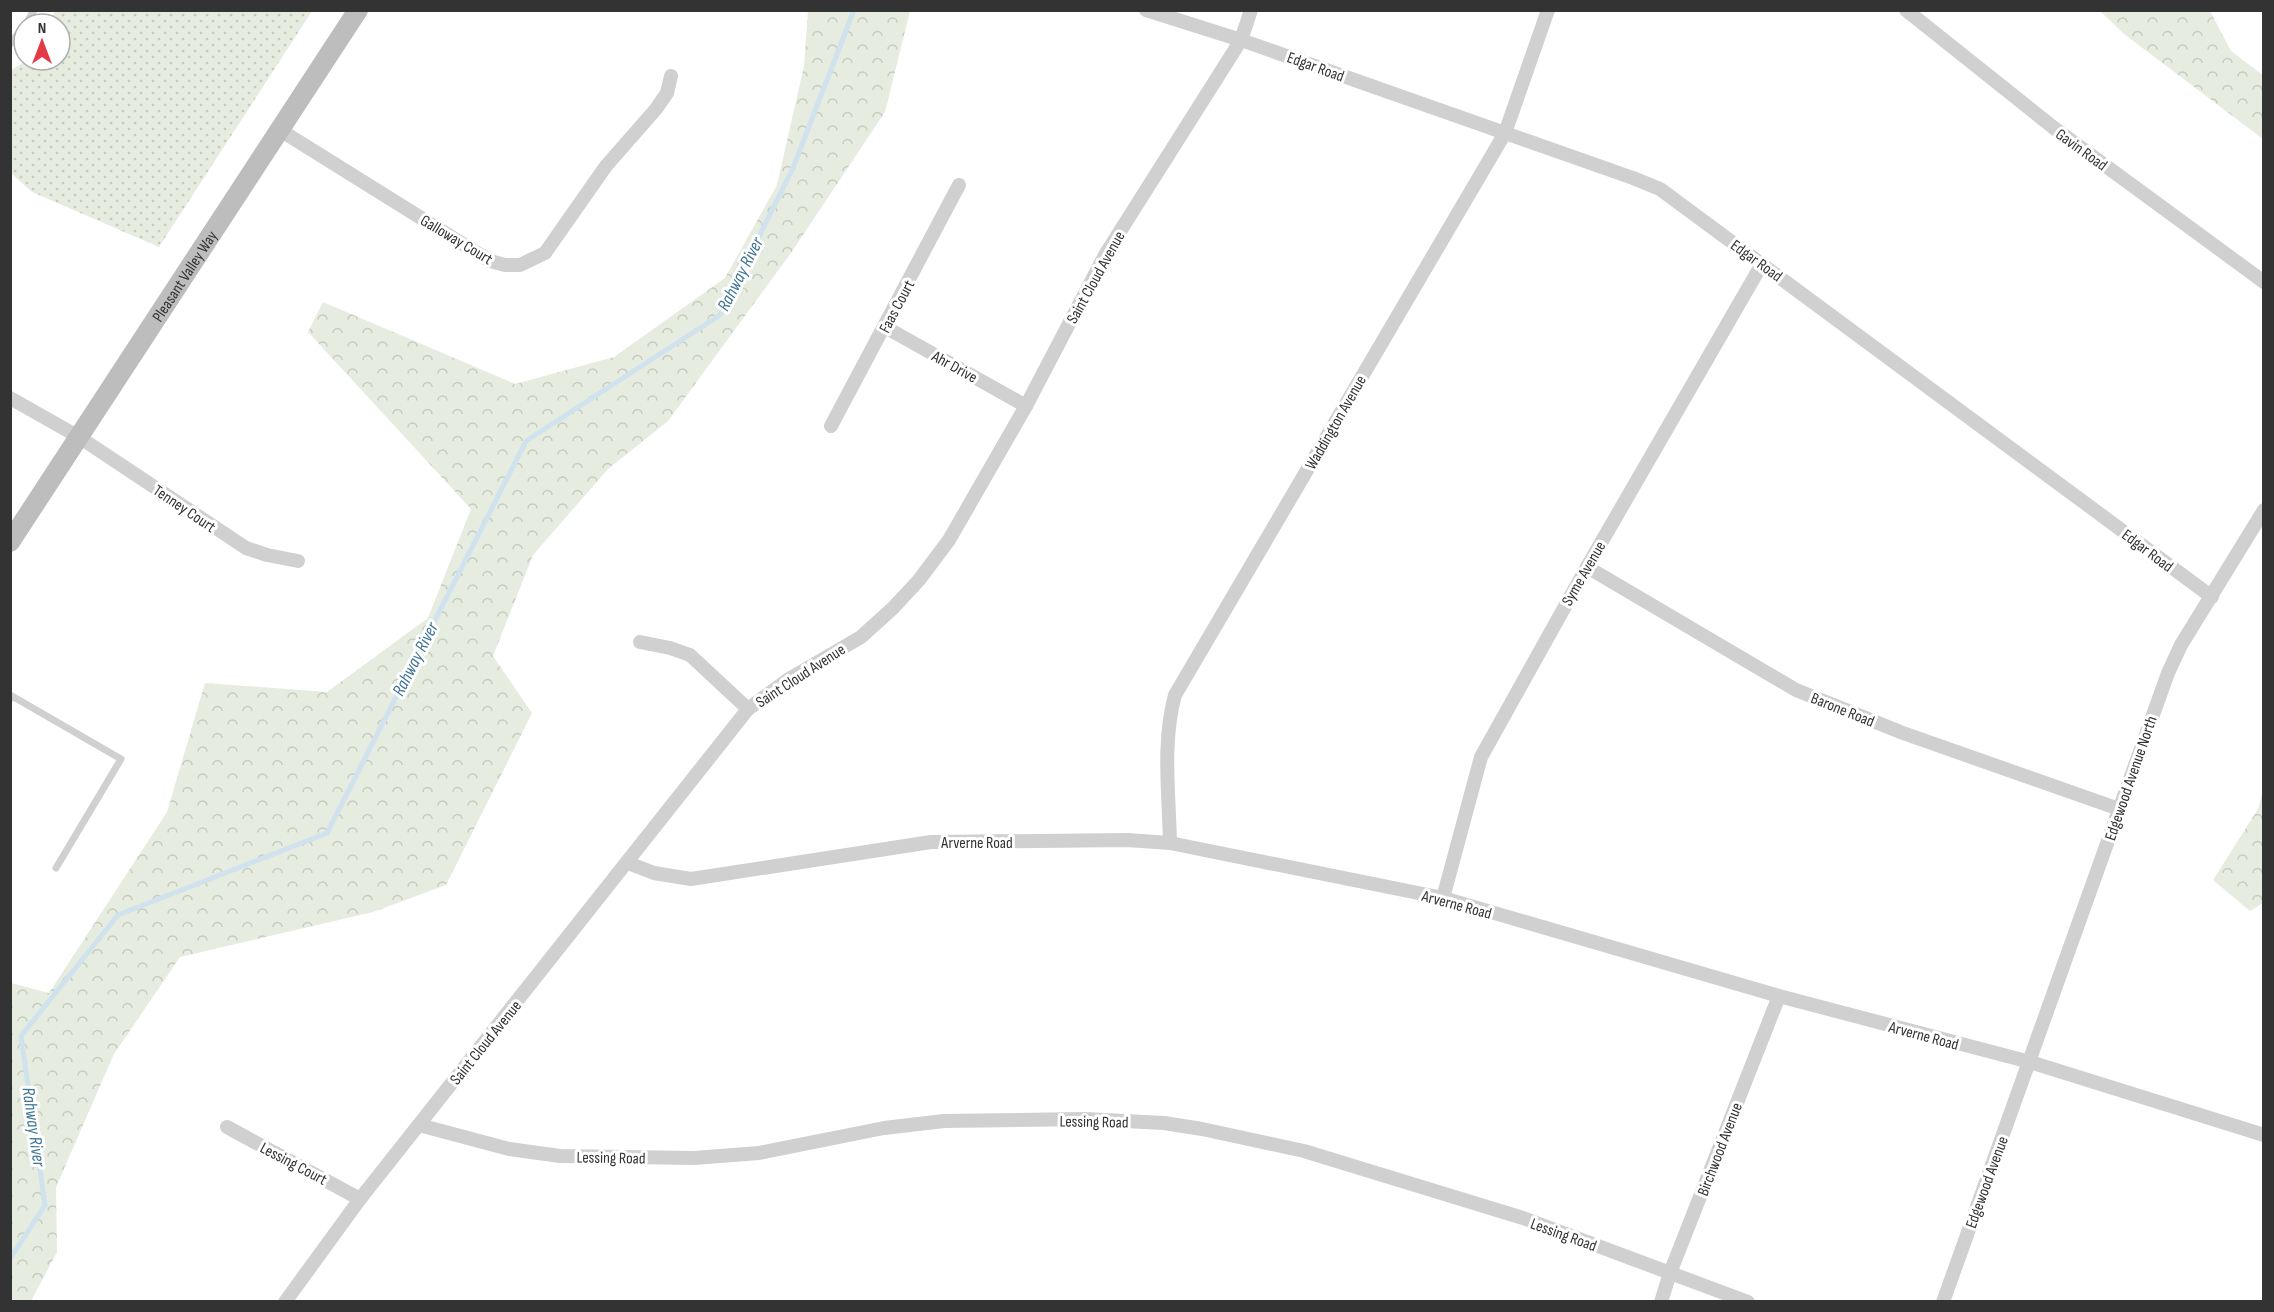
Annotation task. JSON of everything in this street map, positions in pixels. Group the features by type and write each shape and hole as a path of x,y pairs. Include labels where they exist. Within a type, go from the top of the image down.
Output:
{"main road":[{"name":"Pleasant Valley Way","path":"10,542 358,10"}],"street":[{"name":"Edgar Road","path":"1146,10 1241,40 1660,189 2212,597"},
{"name":"Saint Cloud Avenue","path":"285,1302 360,1199 748,709 789,679 861,637 920,580 949,540 1026,406 1105,255 1241,40 1251,10"},
{"name":"Waddington Avenue","path":"1170,843 1167,742 1169,715 1175,695 1505,133 1548,10"},
{"name":"Gavin Road","path":"1906,10 2054,128 2264,282"},
{"name":"Galloway Court","path":"280,130 490,261 505,265 520,265 545,253 555,241 606,166 667,93 671,76"},
{"name":"Faas Court","path":"831,426 959,185"},
{"name":"Syme Avenue","path":"1443,898 1480,757 1762,264"},
{"name":"Ahr Drive","path":"885,327 1026,406"},
{"name":"Tenney Court","path":"10,398 79,437 246,548 298,561"},
{"name":"Edgewood Avenue North","path":"2030,1062 2168,674 2181,645 2264,510"},
{"name":"Barone Road","path":"1587,567 1796,690 1903,733 2119,809"},
{"path":"640,642 690,655 748,709"},
{"name":"Arverne Road","path":"628,863 654,873 691,879 931,842 1127,840 1170,843 1443,898 1779,996 2030,1062 2264,1136"},
{"name":"Birchwood Avenue","path":"1661,1302 1779,996"},
{"name":"Edgewood Avenue","path":"1943,1302 2030,1062"},
{"name":"Lessing Road","path":"418,1125 509,1149 560,1156 694,1158 759,1153 884,1128 944,1121 1085,1119 1164,1123 1304,1151 1523,1218 1748,1302"},
{"name":"Lessing Court","path":"227,1127 360,1199"}],"lane":[{"path":"10,699 12,696 121,759 56,868"}],"green space":[{"path":"312,11 159,247 32,192 11,173 11,70 12,72 72,72 72,12 54,12"},
{"path":"808,11 910,11 885,112 793,250 668,421 608,469 533,555 493,656 532,713 446,885 373,912 180,957 114,1054 56,1187 57,1252 31,1301 11,1301 11,983 49,993 167,812 205,683 327,692 428,618 471,509 308,332 323,302 515,384 614,357 725,278 777,185 804,66"},
{"path":"2100,11 2210,11 2231,51 2263,75 2263,139 2124,34"},
{"path":"2263,791 2263,903 2250,911 2213,880 2258,809"}],"waterway":[{"name":"Rahway River","path":"10,1259 45,1205 21,1036 118,915 327,833 526,441 720,315 793,168 854,10"}]}
